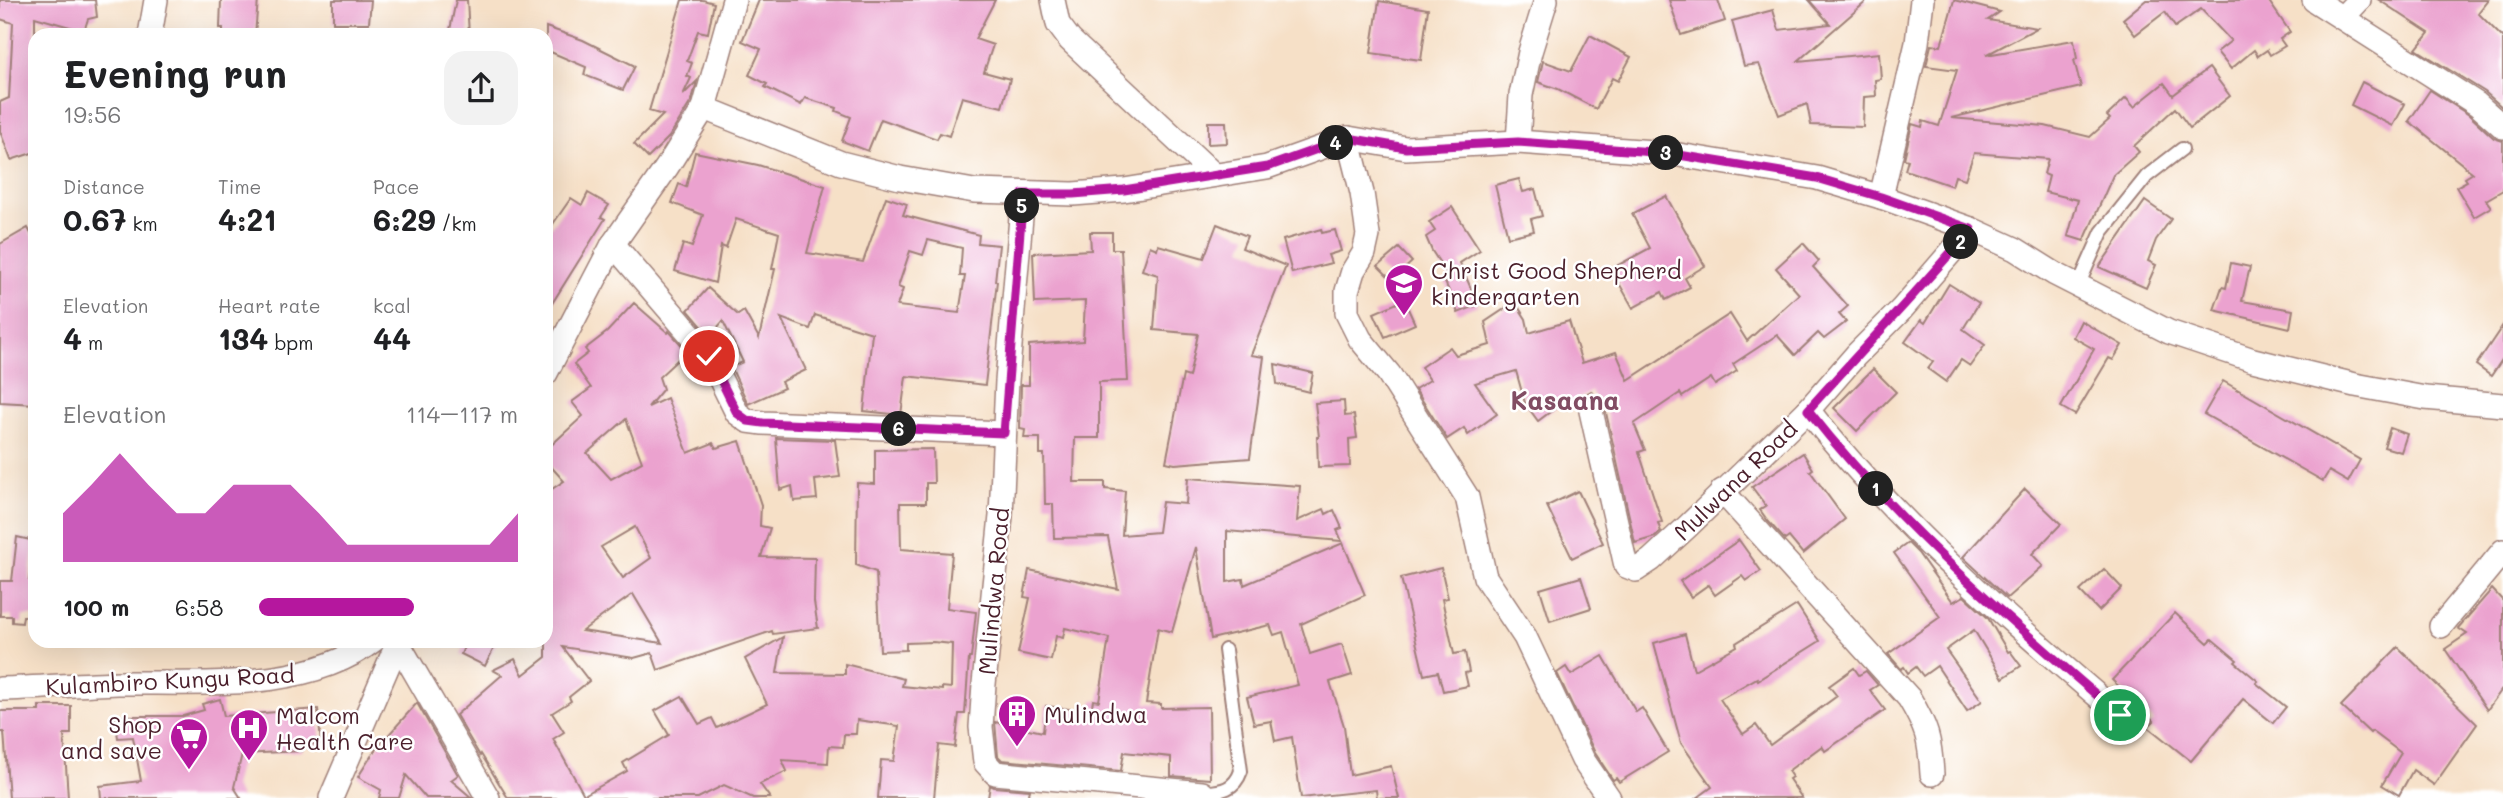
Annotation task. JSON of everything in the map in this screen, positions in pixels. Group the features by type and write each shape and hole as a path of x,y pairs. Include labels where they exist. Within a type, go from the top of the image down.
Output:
{"street":[{"path":"151,28 156,0"},
{"path":"553,360 613,244 704,108 734,0"},
{"path":"1053,0 1058,24 1070,40 1214,175"},
{"path":"1518,142 1521,95 1530,52 1546,0"},
{"path":"1881,197 1917,43 1922,0"},
{"path":"2314,0 2477,104 2503,127"},
{"path":"2343,17 2359,0"},
{"path":"704,108 841,163 900,178 974,191 1023,194 1124,190 1267,167 1348,138 1406,148 1518,142 1667,153 1817,178 1881,197 1971,229 2015,249 2078,286 2169,332 2253,360 2355,385 2425,398 2503,405"},
{"path":"1348,138 1362,193 1368,235 1364,253 1353,271 1347,291 1347,313 1360,339 1389,374 1467,497 1485,577 1525,637 1583,760 1609,798"},
{"name":"Mulindwa Road","path":"1023,194 1004,433 1001,516 984,684 981,741 985,762 995,773 1203,796"},
{"name":"Mulwana Road","path":"1591,411 1616,531 1626,566 1636,570 1651,561 1808,410 1910,300 1971,229"},
{"path":"613,244 709,356 737,413 748,421 1004,433"},
{"path":"1808,410 1862,475 1943,559 1987,601 2120,715"},
{"path":"1723,491 1909,698 1926,726 1932,774"},
{"path":"2441,626 2503,551"},
{"name":"Kulambiro Kungu Road","path":"0,689 253,680 314,671 365,648"},
{"path":"331,798 395,648"},
{"path":"401,648 488,798"}],"lane":[{"path":"2078,286 2102,232 2147,176 2182,149"},
{"path":"1203,796 1232,787 1241,771 1225,650"}],"building":[{"path":"0,0 95,0 97,17 88,19 85,28 74,28 35,17 35,28 28,28 28,154 11,160 0,131 0,102 9,98 13,23 0,19"},
{"path":"221,0 258,0 256,28 220,28"},
{"path":"333,0 371,0 369,23 333,23"},
{"path":"456,0 467,0 469,28 450,28"},
{"path":"682,0 714,3 708,33 698,31 687,61 692,63 687,76 691,78 683,95 697,81 692,100 669,137 648,158 634,144 663,115 649,111"},
{"path":"759,0 995,0 975,39 993,45 984,72 1010,79 1002,107 962,97 949,136 940,133 937,139 881,119 868,151 842,141 851,117 836,111 837,108 805,98 801,105 765,87 767,84 749,75 761,49 742,41"},
{"path":"1669,0 1718,0 1725,21 1681,35"},
{"path":"1809,0 1868,0 1798,61 1879,53 1881,79 1875,80 1876,96 1864,97 1863,127 1811,125 1807,104 1779,115 1759,64 1744,66 1732,21 1773,10 1779,30 1830,24"},
{"path":"1954,0 2000,12 1988,20 2037,28 1986,55 2074,40 2077,59 2074,60 2081,87 1951,118 2045,126 2090,137 2110,119 2107,116 2126,98 2134,107 2164,83 2173,95 2209,68 2230,96 2190,128 2175,108 2134,146 2139,152 2113,175 2084,241 2068,236 2078,200 2045,192 2049,176 2044,174 2048,159 1974,153 1965,179 1955,176 1952,186 1905,170 1908,160 1904,159 1912,124 1922,127 1923,121 1939,126 1957,70 1926,66 1931,45 1941,46"},
{"path":"2146,0 2268,0 2290,32 2280,39 2285,46 2270,55 2267,50 2258,56 2254,50 2231,69 2217,52 2231,41 2201,9 2175,27 2165,12 2135,35 2123,19"},
{"path":"2379,0 2488,0 2478,13 2503,38 2503,108 2485,92 2416,49 2429,33"},
{"path":"1379,1 1428,9 1421,60 1371,53"},
{"path":"553,29 583,40 635,66 623,90 584,75 586,67 553,53"},
{"path":"1590,35 1631,57 1618,81 1612,78 1596,109 1538,82 1543,61 1571,71"},
{"path":"2362,82 2405,104 2393,126 2351,105"},
{"path":"2430,90 2469,115 2494,138 2503,141 2503,190 2486,200 2491,207 2474,217 2456,187 2467,181 2465,178 2473,173 2409,121"},
{"path":"1208,122 1226,122 1227,143 1208,144"},
{"path":"695,152 758,165 825,186 807,253 863,262 886,197 907,204 903,215 979,235 978,243 999,245 985,385 906,376 901,415 864,411 872,333 815,315 810,329 781,318 806,370 781,382 784,388 748,404 731,367 743,362 723,321 710,336 688,310 708,288 738,315 744,311 759,338 775,269 772,269 779,233 736,219 726,248 721,246 715,283 675,271 683,244 692,247 703,215 672,203 679,184 686,187","holes":["928,240 962,248 960,276 965,276 959,313 897,306 903,289 898,287 910,251 923,255"]},
{"path":"1519,179 1523,192 1535,189 1542,216 1531,219 1534,231 1508,237 1495,185"},
{"path":"588,193 609,205 601,217 605,219 553,302 553,224 571,198 582,205"},
{"path":"1666,196 1705,266 1685,278 1690,287 1666,300 1662,292 1633,308 1611,269 1650,248 1632,214"},
{"path":"2145,201 2171,219 2156,240 2148,261 2156,265 2146,288 2099,267"},
{"path":"1452,207 1480,250 1460,263 1478,305 1458,313 1445,282 1451,280 1426,237 1435,231 1429,222"},
{"path":"1217,224 1247,236 1242,248 1286,266 1251,355 1264,357 1250,458 1175,464 1166,462 1183,375 1189,377 1198,334 1154,330 1158,275 1142,270 1150,246 1157,249 1158,245 1204,258"},
{"path":"28,228 28,404 0,402 0,244"},
{"path":"1321,229 1322,233 1335,230 1341,251 1328,255 1331,263 1292,273 1283,240"},
{"path":"1090,232 1112,232 1112,249 1121,249 1128,381 1099,382 1099,438 1075,438 1074,482 1105,482 1105,489 1125,491 1122,535 1158,532 1162,502 1186,504 1188,478 1300,486 1297,521 1324,509 1326,514 1334,510 1342,528 1337,530 1342,541 1227,531 1227,582 1243,579 1244,585 1343,543 1365,595 1301,624 1310,654 1342,644 1352,675 1330,682 1344,726 1350,775 1391,766 1399,798 1377,798 1376,790 1301,798 1292,737 1275,741 1271,721 1254,724 1247,697 1298,685 1283,632 1274,635 1270,625 1211,639 1196,547 1172,632 1158,628 1146,703 1161,704 1161,708 1209,707 1210,779 1171,776 1171,757 1124,752 1121,771 1002,760 998,756 995,722 1043,732 1046,706 1091,712 1093,700 1099,701 1109,638 1065,628 1063,638 1056,636 1051,660 1018,653 1030,598 1024,597 1029,570 1118,589 1108,537 1054,538 1053,504 1045,504 1044,454 1040,454 1040,438 1024,438 1025,430 1020,429 1021,385 1029,385 1029,345 1083,341 1085,301 1035,303 1033,253 1091,250"},
{"path":"1803,243 1819,261 1813,267 1848,306 1839,314 1846,322 1824,339 1818,333 1795,355 1777,335 1733,364 1737,371 1715,385 1711,378 1682,397 1680,393 1634,424 1645,450 1639,452 1662,522 1658,523 1661,532 1655,537 1635,543 1605,408 1591,391 1564,406 1562,403 1538,421 1525,403 1516,371 1475,383 1497,414 1468,435 1464,428 1447,439 1415,389 1430,380 1421,367 1450,347 1456,355 1490,345 1485,322 1515,302 1526,319 1529,333 1569,321 1582,363 1616,352 1628,380 1730,314 1747,341 1799,294 1776,268"},
{"path":"1399,248 1412,262 1392,280 1378,266"},
{"path":"2231,263 2250,267 2242,301 2293,310 2290,328 2214,310 2222,287 2226,288"},
{"path":"1949,284 1979,303 1963,329 1985,345 1970,366 1961,360 1946,382 1928,369 1933,362 1905,342 1921,320 1925,323"},
{"path":"1404,300 1415,324 1385,337 1374,313"},
{"path":"634,303 668,333 669,331 687,351 659,377 663,389 648,407 667,398 688,453 713,443 716,448 740,441 761,505 760,526 770,528 761,557 815,558 814,602 818,628 773,634 772,631 658,670 652,653 634,658 563,647 589,681 569,697 571,701 552,713 564,732 553,739 584,795 627,771 623,763 669,735 655,711 682,696 699,724 712,718 717,728 767,704 745,659 783,637 777,673 845,674 845,664 904,679 902,686 942,690 942,687 951,688 952,644 906,643 906,650 880,651 876,572 856,565 857,483 875,484 875,450 933,449 934,483 926,483 926,503 900,503 901,549 952,553 947,608 976,612 965,714 959,714 955,747 939,745 934,798 878,798 881,760 894,761 899,726 857,720 856,734 844,734 843,747 829,746 828,763 782,760 787,771 760,784 770,798 753,798 724,785 698,798 508,798 456,715 502,675 493,670 515,659 523,675 546,657 546,648 553,648 553,488 564,481 553,469 553,444 583,416 572,402 591,388 574,364 588,353 585,349 607,332","holes":["626,419 642,462 611,479 587,453","635,527 651,558 623,578 601,547","633,594 662,643 582,631"]},
{"path":"2081,321 2122,345 2113,360 2109,358 2075,415 2061,407 2094,349 2073,337"},
{"path":"2503,325 2503,358 2491,376 2476,365"},
{"path":"1275,364 1313,373 1309,392 1277,384"},
{"path":"1873,369 1896,392 1857,431 1834,408"},
{"path":"2223,381 2360,460 2348,482 2329,471 2323,481 2204,414"},
{"path":"1344,401 1345,416 1354,415 1357,438 1349,439 1350,466 1318,467 1319,437 1315,403"},
{"path":"2390,428 2407,434 2401,452 2384,447"},
{"path":"776,438 835,440 840,477 815,480 817,499 794,501 792,486 780,490"},
{"path":"1803,453 1813,469 1810,471 1845,519 1803,554 1789,537 1785,540 1768,521 1760,510 1766,506 1752,487"},
{"path":"2025,489 2061,524 2032,554 2043,566 2007,598 1963,557"},
{"path":"1578,491 1603,543 1572,558 1547,506"},
{"path":"17,537 28,539 28,616 23,616 22,623 12,622 12,616 0,616 0,581 12,581"},
{"path":"1739,540 1761,571 1746,581 1742,576 1715,595 1708,585 1691,597 1680,581"},
{"path":"1908,543 1953,602 1964,596 1988,618 2008,652 2010,651 2021,666 2003,678 1974,630 1946,650 1982,701 1967,711 1937,666 1923,676 1916,667 1908,673 1888,654 1940,617 1894,553"},
{"path":"1441,568 1448,598 1442,599 1454,654 1465,652 1469,672 1465,673 1468,686 1443,691 1438,672 1424,675 1401,578"},
{"path":"2104,569 2122,588 2099,611 2080,591"},
{"path":"1581,577 1591,608 1550,621 1540,589"},
{"path":"2492,589 2503,601 2503,688 2487,710 2445,649 2467,634 2458,628"},
{"path":"1797,605 1820,641 1758,680 1757,678 1720,699 1743,734 1756,725 1770,745 1837,696 1829,686 1854,668 1859,675 1866,671 1878,685 1870,690 1885,710 1825,751 1822,746 1788,771 1792,777 1789,779 1802,798 1697,798 1712,787 1681,743 1654,643 1685,634 1694,670 1737,646 1736,643"},
{"path":"2175,613 2208,643 2212,639 2237,660 2235,662 2258,681 2256,683 2286,707 2273,723 2243,699 2191,761 2148,727 2154,721 2112,680"},
{"path":"2398,647 2477,724 2434,785 2413,770 2399,795 2382,785 2401,753 2372,731 2370,733 2341,706"},
{"path":"464,648 494,648 485,666 461,654"},
{"path":"1603,656 1636,712 1642,708 1668,752 1619,782 1616,778 1613,780 1595,753 1557,673 1566,667 1571,675"},
{"path":"220,699 224,716 318,709 321,744 301,745 302,751 242,754 234,787 241,798 101,798 100,786 141,781 133,737 118,738 115,716 183,716 204,710 202,704"},
{"path":"417,703 458,775 451,780 472,798 426,798 406,775 399,798 379,798 381,790 358,777 375,750"},
{"path":"39,706 71,706 71,734 64,734 68,798 9,798 4,732 0,732 0,711 39,711"},
{"path":"990,785 1030,790 1028,798 988,798"}],"place":[{"name":"Christ Good Shepherd kindergarten","path":"1404,317"},
{"name":"Mulindwa","path":"1017,748"},
{"name":"Malcom Health Care","path":"249,762"},
{"name":"Shop and save","path":"189,771"}],"district":[{"name":"Kasaana","path":"1565,400"}],"route":[{"path":"709,356 737,413 748,421 1004,433 1023,194 1124,190 1267,167 1348,138 1406,148 1518,142 1667,153 1817,178 1971,229 1901,310 1856,355 1808,410 1862,475 1943,559 1987,601 2120,715"}]}
